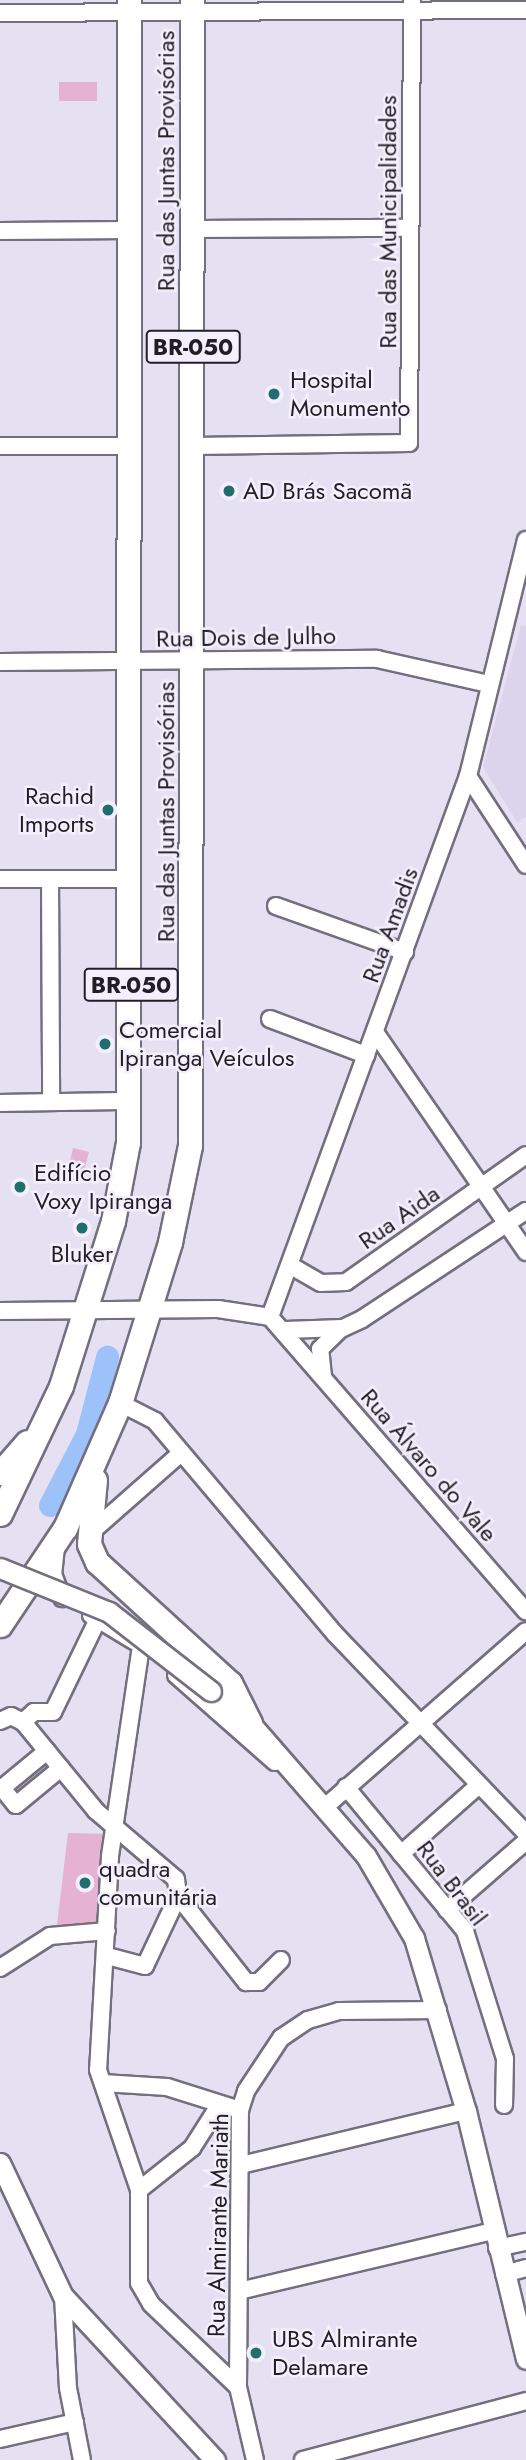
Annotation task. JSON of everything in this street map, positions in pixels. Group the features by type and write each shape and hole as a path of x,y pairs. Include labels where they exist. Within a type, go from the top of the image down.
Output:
{"highway":[{"name":"Rua das Juntas Provisórias","path":"0,1514 48,1418 92,1310 121,1189 130,1101 130,879 138,661 130,446 132,8"},
{"name":"Rua das Juntas Provisórias","path":"0,1625 57,1541 97,1458 120,1402 139,1309 180,1200 191,1124 185,661 192,446 194,229 188,8"},
{"path":"0,1473 48,1418"},
{"path":"97,1458 89,1534 97,1562 230,1684 250,1723"}],"main road":[{"path":"0,1568 109,1612 250,1723 324,1807 391,1894 414,1938 438,2010 466,2111 526,2359"},
{"path":"0,2163 63,2296 91,2330 215,2460"}],"street":[{"path":"0,13 132,8 412,5 526,10"},
{"name":"Rua das Municipalidades","path":"192,446 408,444 412,5"},
{"path":"194,229 410,228"},
{"path":"0,231 131,230"},
{"path":"0,446 130,446"},
{"name":"Rua Amadis","path":"270,1317 293,1266 366,1055 468,776 526,540"},
{"name":"Rua Dois de Julho","path":"0,662 377,659 489,684"},
{"path":"468,776 526,865"},
{"path":"0,879 130,879"},
{"path":"50,880 51,1101"},
{"path":"276,906 405,952"},
{"path":"270,1019 366,1055"},
{"path":"375,1032 526,1252"},
{"path":"2,1101 130,1101"},
{"name":"Rua Aida","path":"293,1266 321,1283 346,1282 526,1155"},
{"path":"285,1330 344,1328 526,1211"},
{"path":"0,1311 232,1310 270,1317"},
{"name":"Rua Álvaro do Vale","path":"270,1317 285,1330 325,1381 526,1611"},
{"name":"Rua Álvaro do Vale","path":"325,1381 320,1349 344,1328"},
{"path":"120,1402 148,1414 419,1725 526,1833"},
{"path":"89,1534 181,1453"},
{"path":"57,1541 58,1597 141,1646 296,1775"},
{"path":"23,1722 34,1713 53,1712 98,1619"},
{"path":"324,1807 526,1631"},
{"path":"141,1646 114,1824 107,1931 103,2083 139,2190 136,2260 144,2294 238,2387"},
{"path":"0,1721 11,1716 23,1722 61,1768 114,1824 176,1879 178,1892 246,1982 259,1982 281,1960"},
{"path":"47,1751 2,1788 16,1805 61,1768"},
{"path":"401,1853 479,1785"},
{"name":"Rua Brasil","path":"346,1787 468,1938 499,2032 503,2105"},
{"path":"447,1910 526,1841"},
{"path":"107,1956 145,1966 178,1892"},
{"path":"0,1968 50,1936 107,1931"},
{"name":"Rua Almirante Mariath","path":"255,2460 238,2387 240,2110 260,2063 308,2020 339,2011 438,2010"},
{"path":"103,2083 167,2087 240,2110"},
{"path":"139,2190 192,2148 220,2104"},
{"path":"241,2165 466,2111"},
{"path":"239,2291 495,2239 526,2242"},
{"path":"504,2274 526,2268"},
{"path":"63,2296 64,2340 82,2460"},
{"path":"64,2340 91,2330"},
{"path":"303,2460 526,2401"},
{"path":"0,2440 75,2422"}],"shaded area":[{"path":"59,82 97,82 97,101 59,101"},
{"path":"521,625 526,626 526,817 517,822 483,767"},
{"path":"73,1148 89,1152 81,1182 66,1178"},
{"name":"quadra comunitária","path":"68,1833 112,1834 107,1931 56,1933"}],"waterway":[{"path":"50,1505 87,1434 107,1357"}],"place":[{"name":"Hospital Monumento","path":"274,394"},
{"name":"AD Brás Sacomã","path":"229,491"},
{"name":"Rachid Imports","path":"108,810"},
{"name":"Comercial Ipiranga Veículos","path":"105,1044"},
{"name":"Edifício Voxy Ipiranga","path":"20,1187"},
{"name":"Bluker","path":"82,1228"},
{"name":"quadra comunitária","path":"85,1883"},
{"name":"UBS Almirante Delamare","path":"256,2353"}]}
